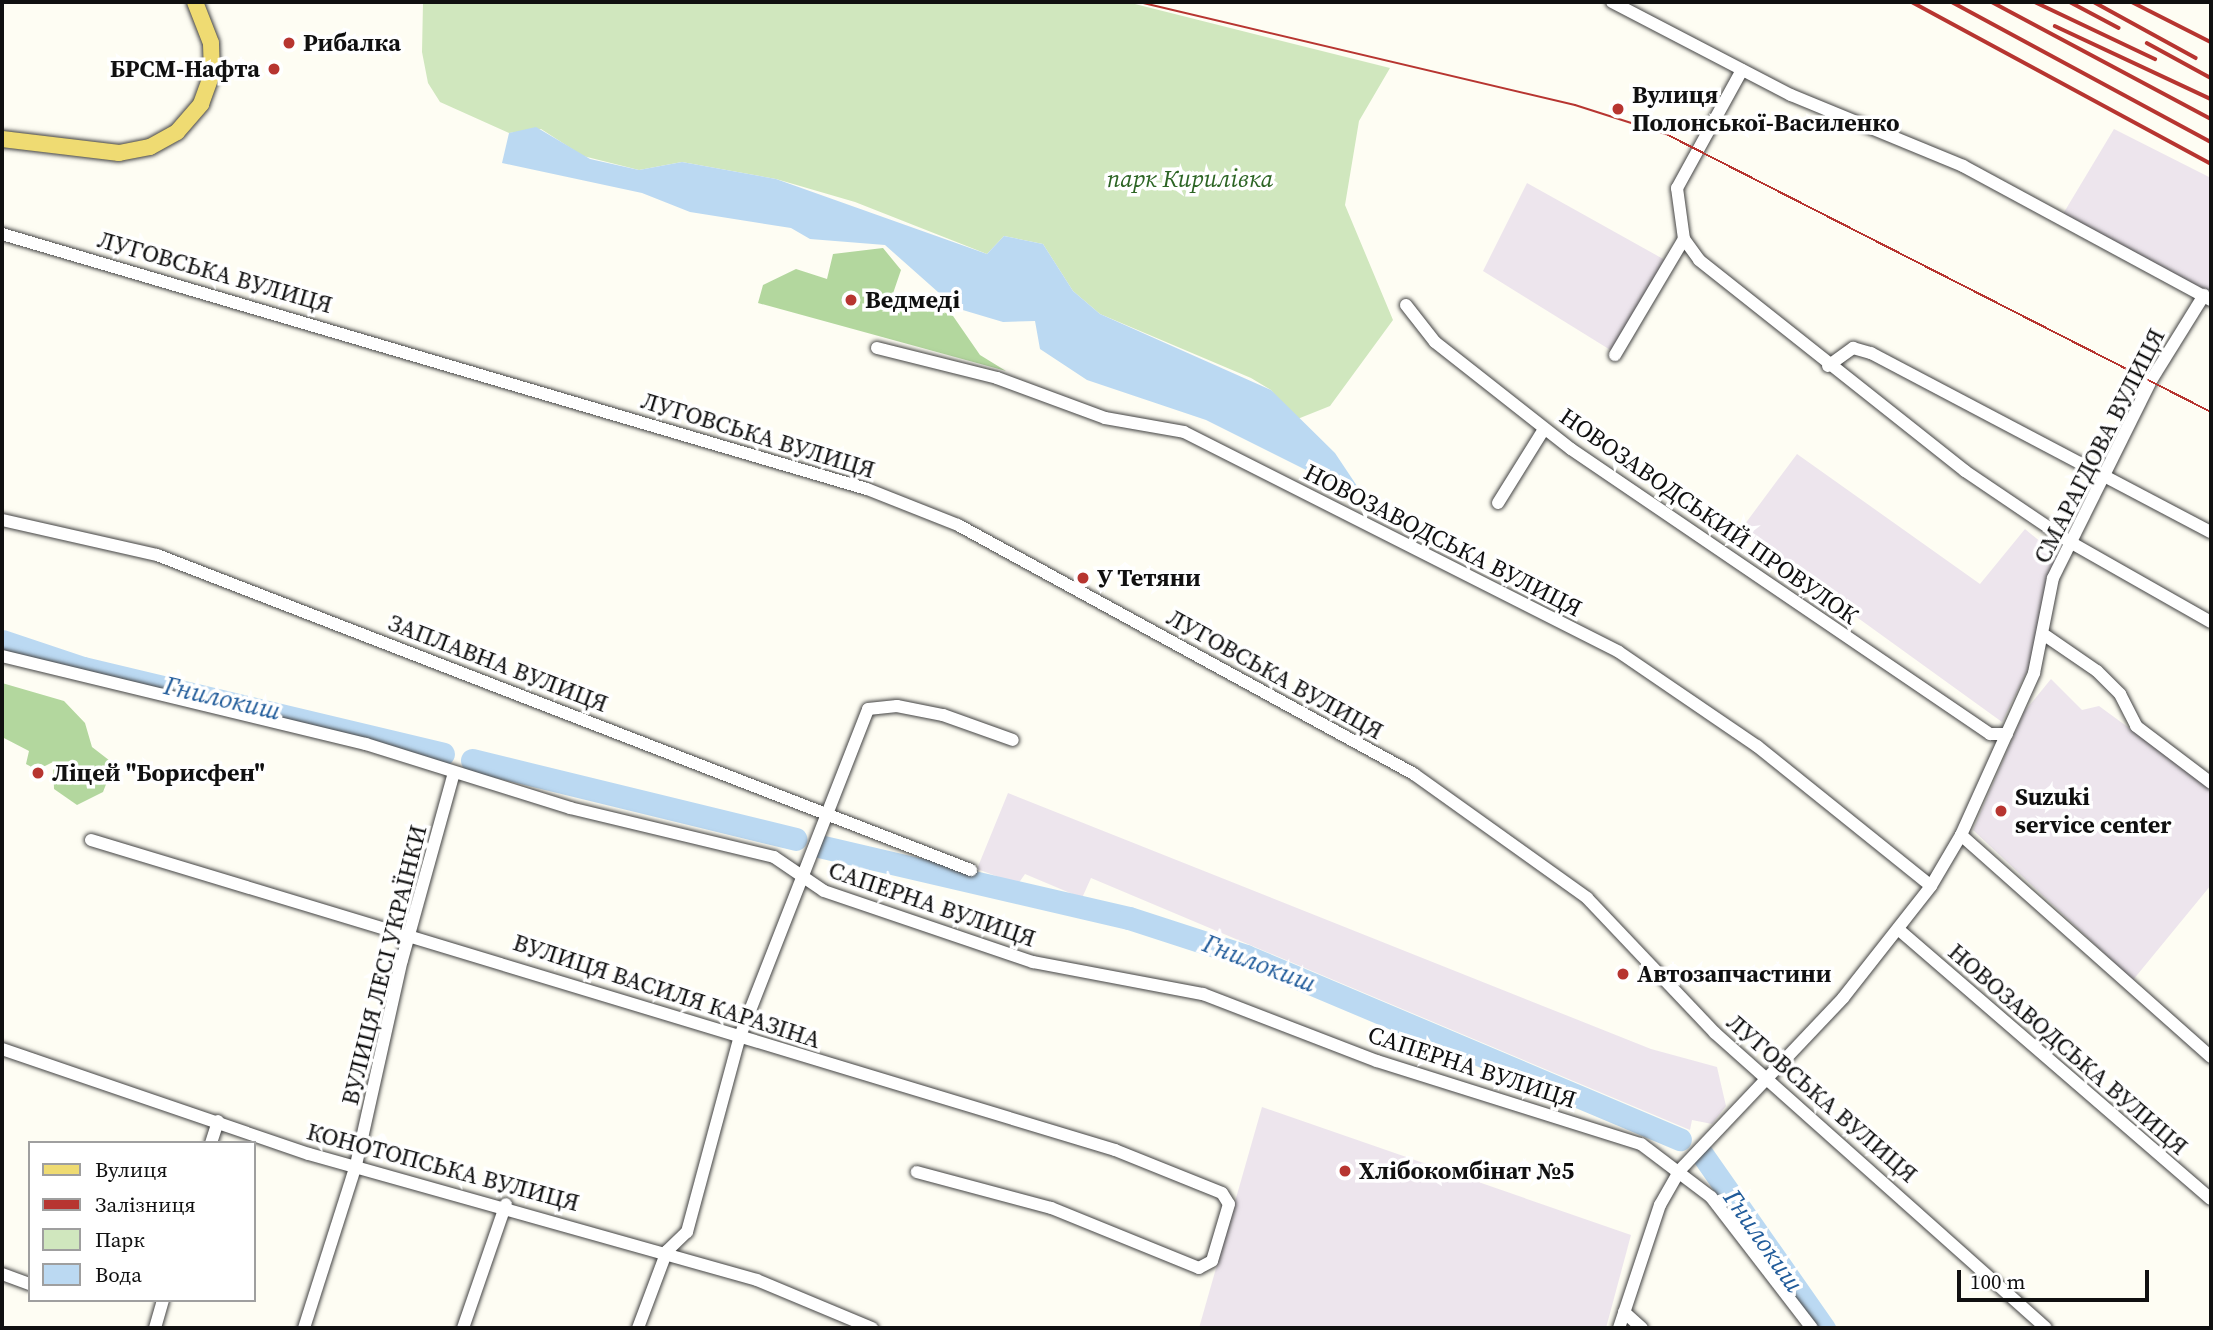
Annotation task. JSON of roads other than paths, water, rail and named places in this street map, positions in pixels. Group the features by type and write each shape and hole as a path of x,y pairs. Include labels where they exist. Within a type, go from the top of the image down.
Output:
{"main road":[{"path":"10,141 118,153 150,147 177,132 201,104 212,73 211,43 195,2"}],"street":[{"path":"1612,2 1741,70 1963,166 2207,297"},
{"path":"1741,70 1677,188 1684,239 1699,260 1828,366 2070,542 2211,622"},
{"name":"ЛУГОВСЬКА ВУЛИЦЯ","path":"2,234 867,489 958,525 1425,781 1587,898 1715,1033 1768,1077 2046,1328"},
{"path":"1615,355 1684,239"},
{"name":"СМАРАГДОВА ВУЛИЦЯ","path":"1619,1328 1660,1205 1680,1170 1768,1077 1898,929 1931,886 1961,835 2007,734 2046,636 2053,578 2106,474 2207,297"},
{"name":"НОВОЗАВОДСЬКИЙ ПРОВУЛОК","path":"1406,304 1436,342 1544,429 1990,734 2007,734"},
{"name":"НОВОЗАВОДСЬКА ВУЛИЦЯ","path":"877,348 997,379 1105,418 1184,432 1619,652 1756,746 1931,886"},
{"path":"1828,366 1853,348 1871,353 2106,474 2211,532"},
{"path":"1498,503 1544,429"},
{"name":"ЗАПЛАВНА ВУЛИЦЯ","path":"2,520 157,555 971,870"},
{"path":"2046,636 2098,671 2120,694 2136,726 2211,783"},
{"name":"САПЕРНА ВУЛИЦЯ","path":"2,656 366,744 454,773 774,857 824,891 1033,962 1203,993 1377,1061 1641,1144 1680,1170 1711,1197 1812,1328"},
{"path":"638,1328 667,1251 687,1232 740,1036 799,874 867,709 897,706 943,715 1013,740"},
{"name":"ВУЛИЦЯ ЛЕСІ УКРАЇНКИ","path":"304,1328 356,1166 411,935 454,773"},
{"path":"1961,835 2211,1057"},
{"name":"ВУЛИЦЯ ВАСИЛЯ КАРАЗІНА","path":"91,840 1115,1150 1226,1195 1228,1208 1212,1261 1203,1269 1051,1208 917,1171"},
{"name":"НОВОЗАВОДСЬКА ВУЛИЦЯ","path":"1898,929 2211,1199"},
{"name":"КОНОТОПСЬКА ВУЛИЦЯ","path":"2,1049 356,1166 506,1204 667,1251 872,1328"},
{"path":"212,1141 218,1121"},
{"path":"463,1328 506,1204"},
{"path":"2,1274 28,1283"},
{"path":"155,1328 162,1302"},
{"path":"1624,1312 1642,1328"},
{"path":"838,1328 842,1315"}],"water":[{"path":"536,127 590,159 639,170 682,162 776,179 987,254 1004,236 1043,244 1073,291 1100,314 1271,390 1335,453 1357,486 1326,480 1206,420 1087,380 1040,349 1035,321 1003,322 956,308 885,245 810,239 791,228 690,212 642,193 502,163 509,133"}],"waterway":[{"name":"Гнилокиш","path":"2,641 83,668 443,754"},
{"name":"Гнилокиш","path":"472,760 796,839"},
{"name":"Гнилокиш","path":"819,846 1129,918 1246,956 1680,1139"},
{"name":"Гнилокиш","path":"1702,1154 1824,1328"}],"tram line":[{"path":"1139,2 1575,105 1666,134 2211,412"}],"railway":[{"path":"1912,2 2211,164"},
{"path":"1952,2 2211,142"},
{"path":"1992,2 2211,119"},
{"path":"2035,2 2155,59"},
{"path":"2070,2 2119,28"},
{"path":"2094,2 2196,58"},
{"path":"2132,2 2211,42"},
{"path":"2055,26 2211,99"},
{"path":"2147,43 2211,78"}],"place":[{"name":"Рибалка","path":"289,43"},
{"name":"БРСМ-Нафта","path":"274,69"},
{"name":"Вулиця Полонської-Василенко","path":"1618,109"},
{"name":"Ведмеді","path":"851,300"},
{"name":"У Тетяни","path":"1083,578"},
{"name":"Ліцей \"Борисфен\"","path":"38,773"},
{"name":"Suzuki service center","path":"2001,811"},
{"name":"Автозапчастини","path":"1623,974"},
{"name":"Хлібокомбінат №5","path":"1345,1171"}],"park label":[{"name":"парк Кирилівка","path":"1190,179"}]}
